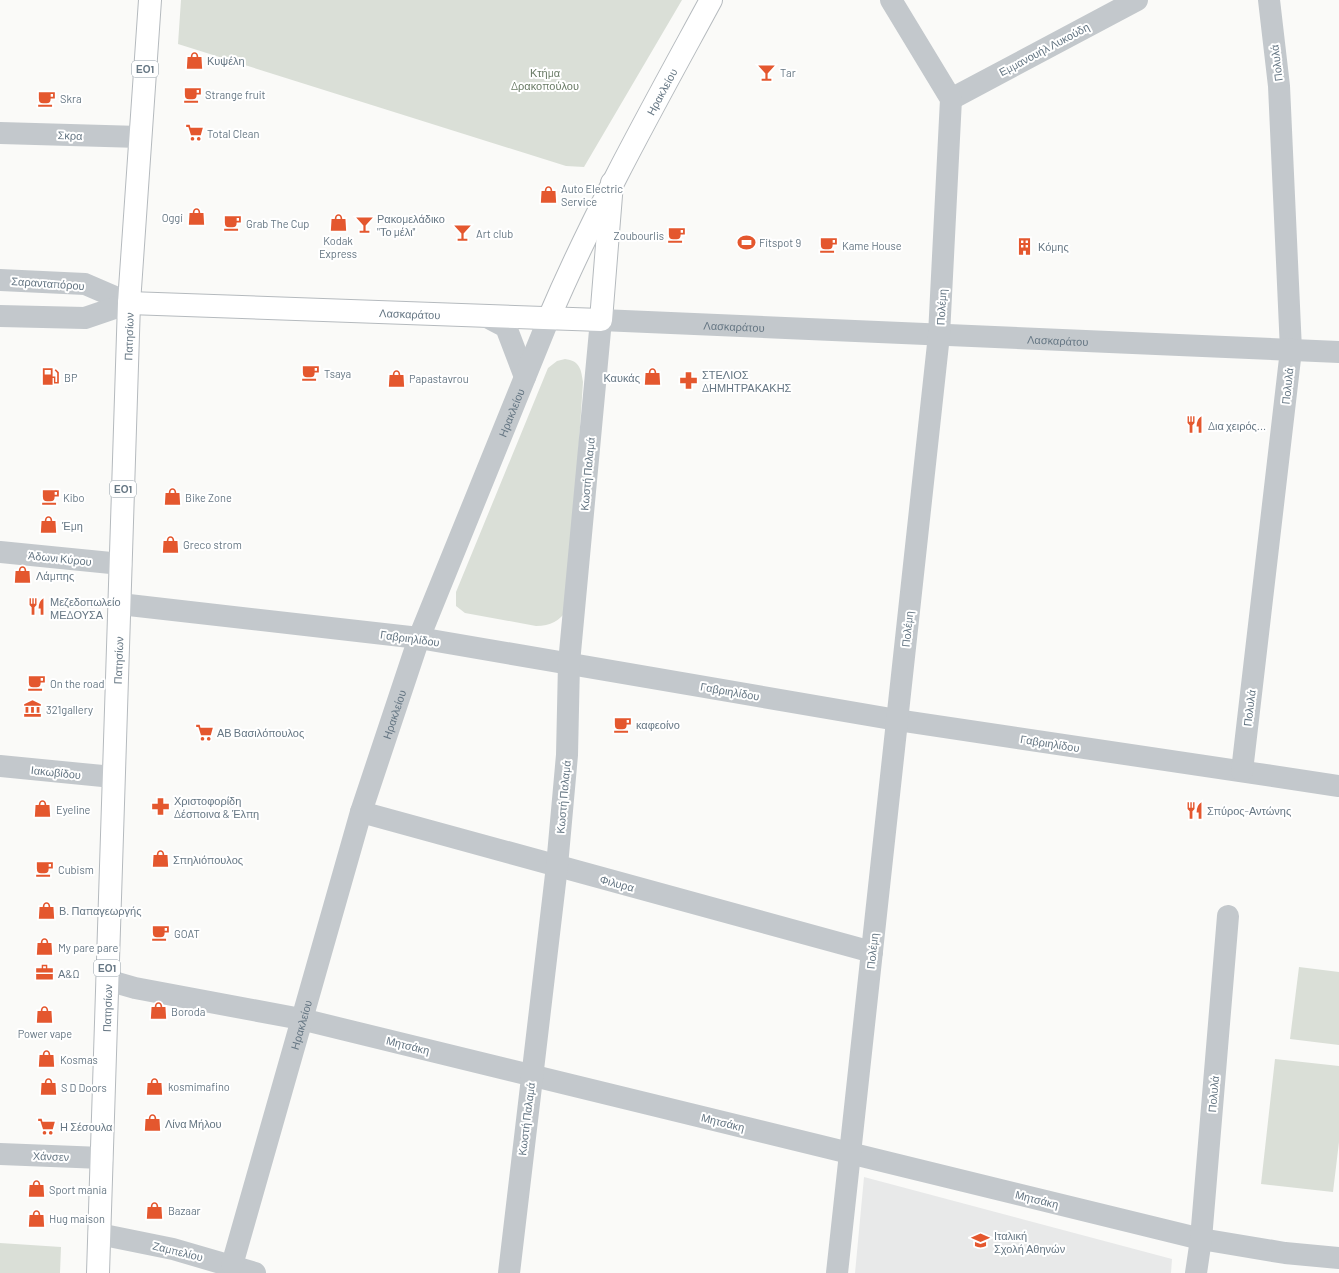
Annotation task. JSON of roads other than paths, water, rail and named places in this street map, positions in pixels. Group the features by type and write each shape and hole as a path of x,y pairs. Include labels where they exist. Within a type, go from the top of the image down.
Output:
{"main road":[{"name":"Πατησίων","path":"98,1273 129,303 150,0"},
{"name":"Ηρακλείου","path":"549,318 575,256 612,183 711,0"},
{"name":"Ηρακλείου","path":"601,320 612,183"},
{"name":"Λασκαράτου","path":"129,303 601,320"}],"street":[{"path":"891,0 950,99"},
{"name":"Εμμανουήλ Λυκούδη","path":"950,99 1137,0"},
{"name":"Πολυλά","path":"1242,771 1291,350 1279,86 1269,0"},
{"name":"Πολέμη","path":"837,1273 939,335 950,99"},
{"name":"Σκρα","path":"0,133 140,137"},
{"name":"Σαρανταπόρου","path":"0,280 86,284 129,303"},
{"path":"0,316 85,318 129,303"},
{"path":"485,316 506,327 525,377"},
{"name":"Ηρακλείου","path":"232,1265 361,812 419,638 549,318"},
{"name":"Λασκαράτου","path":"601,320 1339,352"},
{"name":"Κωστή Παλαμά","path":"509,1273 531,1075 557,866 567,756 569,663 601,320"},
{"name":"Άδωνι Κύρου","path":"0,552 121,564"},
{"name":"Γαβριηλίδου","path":"120,604 419,638 897,720 1339,786"},
{"name":"Ιακωβίδου","path":"0,766 113,778"},
{"name":"Φιλυρα","path":"361,812 872,952"},
{"name":"Πολυλά","path":"1196,1273 1201,1239 1228,916"},
{"name":"Μητσάκη","path":"107,980 143,989 301,1019 1201,1239 1285,1253 1339,1258"},
{"name":"Χάνσεν","path":"0,1154 102,1158"},
{"name":"Ζαμπελίου","path":"99,1234 173,1249 232,1265 255,1273"}],"place":[{"name":"Κυψέλη","path":"194,60"},
{"name":"Tar","path":"767,72"},
{"name":"Strange fruit","path":"192,94"},
{"name":"Skra","path":"47,98"},
{"name":"Total Clean","path":"194,133"},
{"name":"Auto Electric Service","path":"548,194"},
{"name":"Oggi","path":"196,217"},
{"name":"Kodak Express","path":"338,222"},
{"name":"Grab The Cup","path":"233,223"},
{"name":"Ρακομελάδικο \"Το μέλι\"","path":"364,224"},
{"name":"Art club","path":"463,233"},
{"name":"Zoubourlis","path":"677,235"},
{"name":"Fitspot 9","path":"746,242"},
{"name":"Kame House","path":"829,245"},
{"name":"Κόμης","path":"1025,246"},
{"name":"Tsaya","path":"311,373"},
{"name":"BP","path":"51,377"},
{"name":"Καυκάς","path":"653,377"},
{"name":"Papastavrou","path":"396,378"},
{"name":"ΣΤΕΛΙΟΣ ΔΗΜΗΤΡΑΚΑΚΗΣ","path":"689,380"},
{"name":"Δια χειρός...","path":"1195,425"},
{"name":"Kibo","path":"50,497"},
{"name":"Bike Zone","path":"172,497"},
{"name":"Έμη","path":"49,525"},
{"name":"Greco strom","path":"170,544"},
{"name":"Λάμπης","path":"23,575"},
{"name":"Μεζεδοπωλείο ΜΕΔΟΥΣΑ","path":"37,607"},
{"name":"On the road","path":"37,683"},
{"name":"321gallery","path":"33,709"},
{"name":"καφεοίνο","path":"623,724"},
{"name":"ΑΒ Βασιλόπουλος","path":"204,732"},
{"name":"Χριστοφορίδη Δέσποινα & Έλπη","path":"161,806"},
{"name":"Eyeline","path":"43,809"},
{"name":"Σπύρος-Αντώνης","path":"1194,810"},
{"name":"Σπηλιόπουλος","path":"160,859"},
{"name":"Cubism","path":"45,869"},
{"name":"Β. Παπαγεωργής","path":"46,910"},
{"name":"GOAT","path":"161,933"},
{"name":"My pare pare","path":"45,947"},
{"name":"Α&Ω","path":"45,973"},
{"name":"Boroda","path":"158,1011"},
{"name":"Power vape","path":"45,1015"},
{"name":"Kosmas","path":"47,1059"},
{"name":"kosmimafino","path":"155,1086"},
{"name":"S D Doors","path":"48,1087"},
{"name":"Λίνα Μήλου","path":"152,1123"},
{"name":"Η Σέσουλα","path":"47,1126"},
{"name":"Sport mania","path":"36,1189"},
{"name":"Bazaar","path":"155,1210"},
{"name":"Hug maison","path":"36,1218"},
{"name":"Ιταλική Σχολή Αθηνών","path":"981,1241"}],"park label":[{"name":"Κτήμα Δρακοπούλου","path":"545,78"}]}
